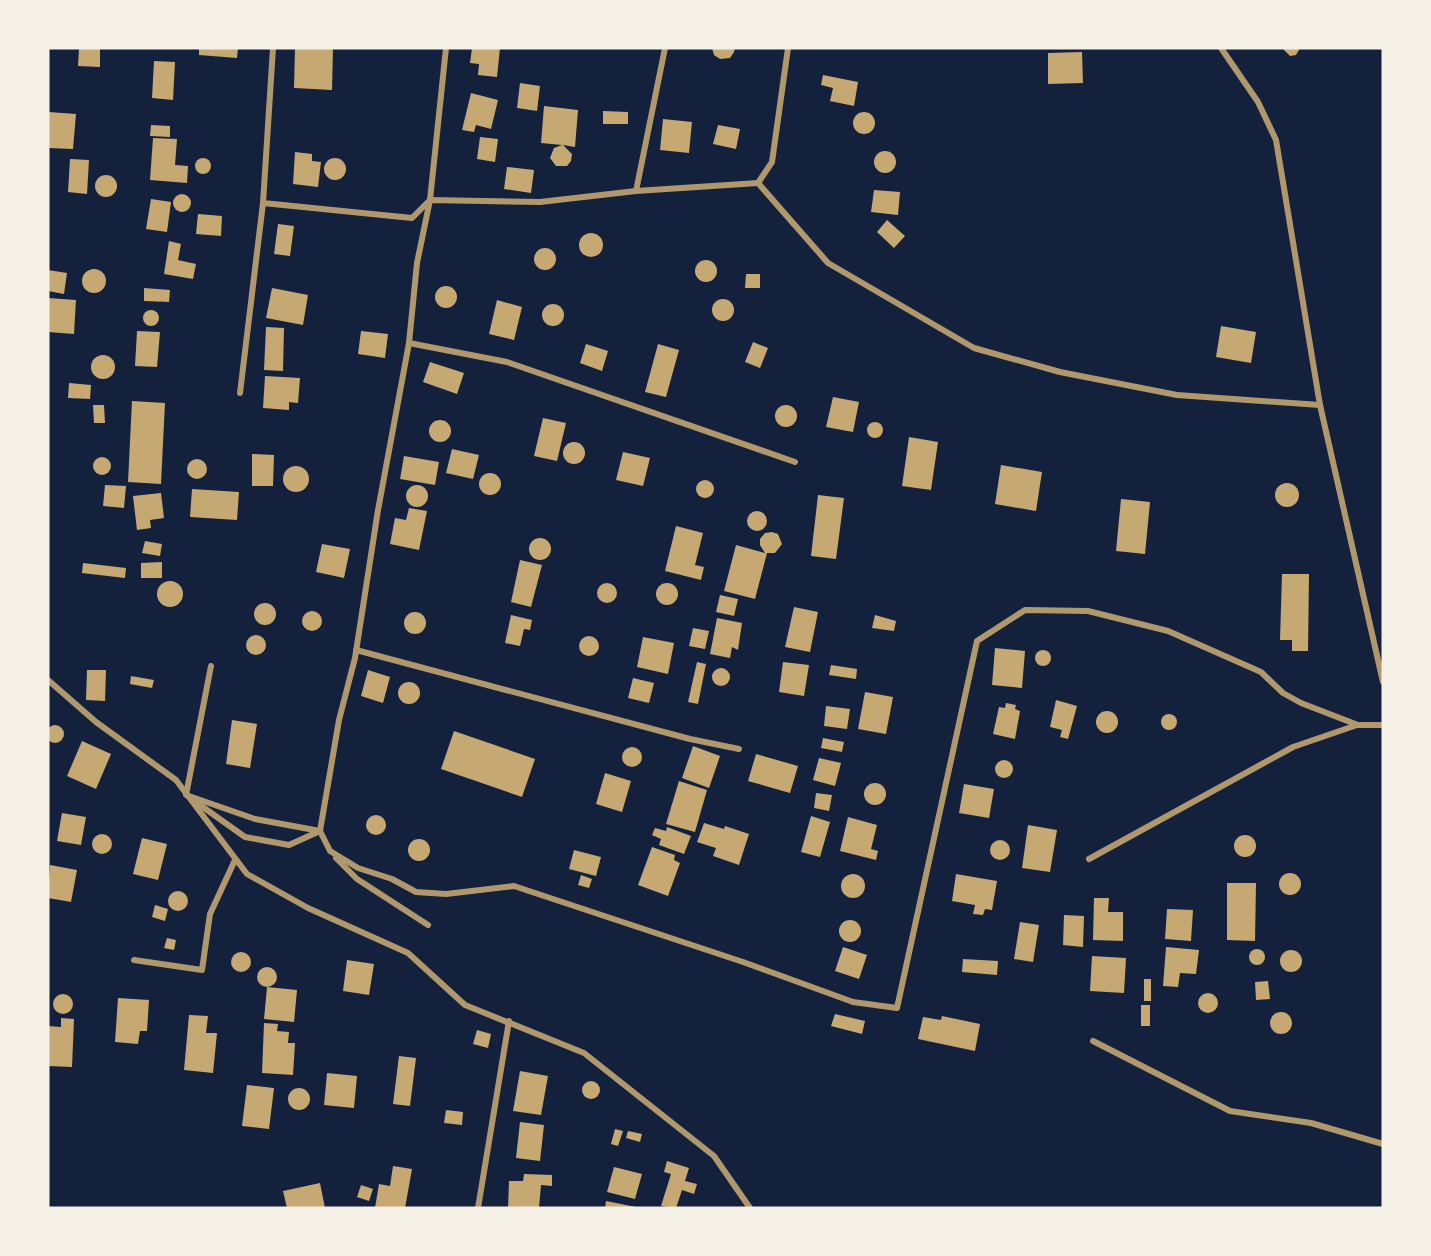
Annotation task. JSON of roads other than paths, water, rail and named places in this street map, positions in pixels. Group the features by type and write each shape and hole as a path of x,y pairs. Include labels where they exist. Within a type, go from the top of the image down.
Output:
{"street":[{"path":"240,393 263,203 273,48"},
{"path":"428,925 357,879 330,851 320,831 339,720 356,650 378,510 409,343 417,263 430,200 446,48"},
{"path":"636,191 665,48"},
{"path":"758,183 772,162 788,48"},
{"path":"1221,48 1258,102 1276,140 1320,405 1383,682"},
{"path":"263,203 412,219 430,200 540,202 636,191 758,183"},
{"path":"758,183 828,263 974,348 1060,372 1177,395 1320,405"},
{"path":"409,343 507,362 795,462"},
{"path":"330,851 358,868 392,879 416,892 446,894 514,886 732,958 853,1002 897,1008 977,641 1025,610 1088,611 1168,630 1261,672 1283,693 1301,703 1358,725"},
{"path":"356,650 690,739 740,749"},
{"path":"186,795 211,666"},
{"path":"48,680 96,722 176,780 247,874 308,908 408,953 465,1005 584,1053 714,1156 750,1208"},
{"path":"1089,858 1293,747 1358,725 1383,725"},
{"path":"186,795 244,837 289,845 320,831"},
{"path":"186,795 255,819 320,831"},
{"path":"134,960 202,970 210,914 235,860"},
{"path":"478,1208 508,1021"},
{"path":"1093,1041 1230,1111 1311,1123 1383,1144"}]}
